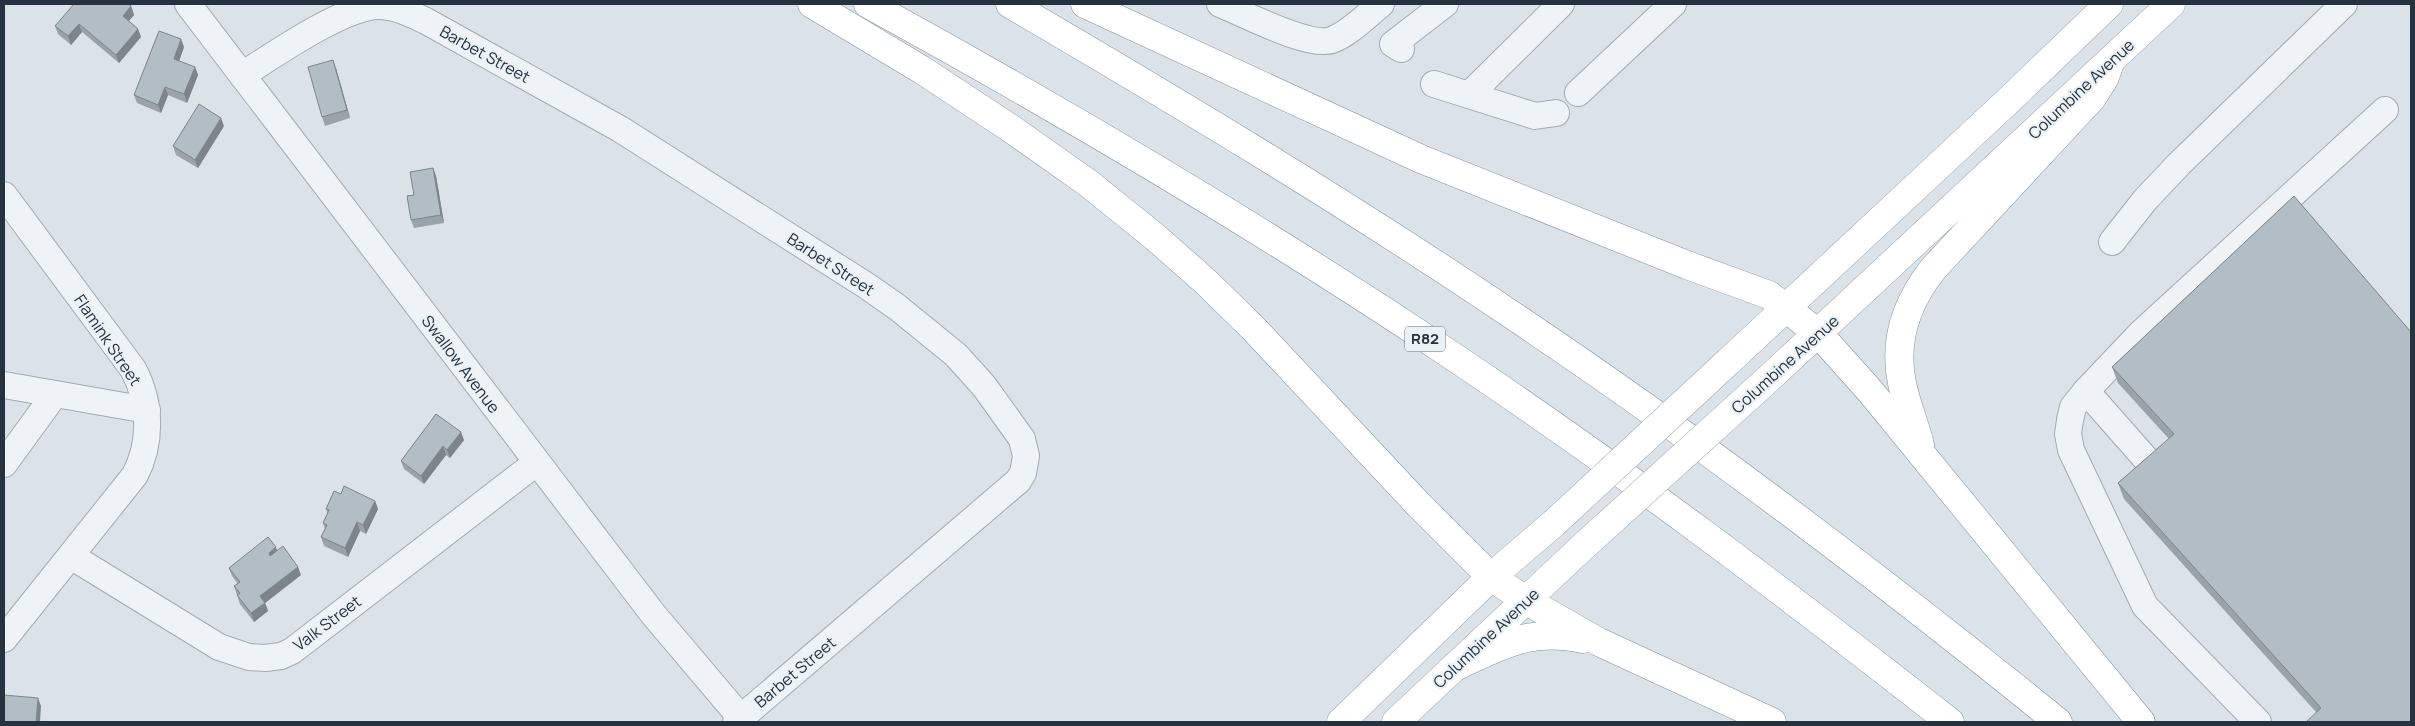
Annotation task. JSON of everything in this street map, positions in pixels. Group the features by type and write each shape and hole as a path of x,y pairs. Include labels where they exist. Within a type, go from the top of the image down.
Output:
{"main road":[{"path":"812,4 922,70 1010,128 1088,183 1155,237 1206,282 1254,329 1418,504 1491,577 1527,601 1599,642 1772,722"},
{"name":"R82","path":"868,4 960,55 1196,192 1440,348 1796,601 1950,722"},
{"path":"1010,4 1293,173 1516,318 1812,528 2058,722"},
{"path":"1085,4 1421,158 1687,265 1769,295 1818,334 1870,391 2141,722"},
{"path":"1341,722 1491,577 1554,523 1787,308 2109,4"},
{"name":"Columbine Avenue","path":"1396,722 1587,543 1818,334 2171,4"},
{"path":"1923,458 1902,383 1899,361 1901,332 1909,306 1918,287 1933,269 2092,98 2104,79 2110,63"},
{"path":"1457,666 1506,643 1532,635 1550,634 1599,642"}],"street":[{"name":"Swallow Avenue","path":"188,4 536,463 653,614 739,720"},
{"path":"1220,4 1271,14 1303,39 1319,42 1331,40 1343,34 1381,4"},
{"path":"1401,49 1393,44 1445,4"},
{"path":"1470,94 1561,4"},
{"path":"1578,93 1673,4"},
{"path":"2112,242 2145,200 2179,164 2344,4"},
{"name":"Barbet Street","path":"242,75 344,14 363,6 381,5 400,10 451,35 620,129 867,286 897,307 956,355 984,386 1022,438 1026,456 1023,474 1018,481 739,720"},
{"path":"1434,84 1535,116 1556,114"},
{"path":"2258,722 2145,606 2071,450 2068,434 2070,420 2073,407 2086,391 2142,332 2385,110"},
{"name":"Flamink Street","path":"4,195 133,369 141,384 147,410 142,462 135,475 71,556 12,612 4,639"},
{"path":"4,385 147,410"},
{"path":"2086,391 2153,466"},
{"path":"4,464 55,394"},
{"name":"Valk Street","path":"71,556 219,647 249,657 281,656 292,650 536,463"}],"building":[{"path":"74,4 128,4 131,6 123,16 138,29 116,55 79,24 68,36 55,26"},
{"path":"159,31 181,39 174,59 195,67 184,94 165,87 158,105 134,95"},
{"path":"333,60 347,110 322,117 308,67"},
{"path":"199,104 221,118 195,160 173,146"},
{"path":"433,168 441,215 411,220 407,196 414,195 410,172"},
{"path":"2294,196 2411,332 2411,722 2306,722 2321,708 2118,483 2174,434 2112,367"},
{"path":"436,414 461,432 447,450 443,446 421,476 401,461"},
{"path":"344,486 375,501 363,525 357,522 345,548 321,537 327,525 323,523 329,510 326,509 334,491 341,494"},
{"path":"268,537 276,547 269,553 270,556 283,546 298,567 260,596 265,603 251,613 237,595 240,593 234,586 240,582 229,568"},
{"path":"4,695 38,698 36,722 4,722"}]}
